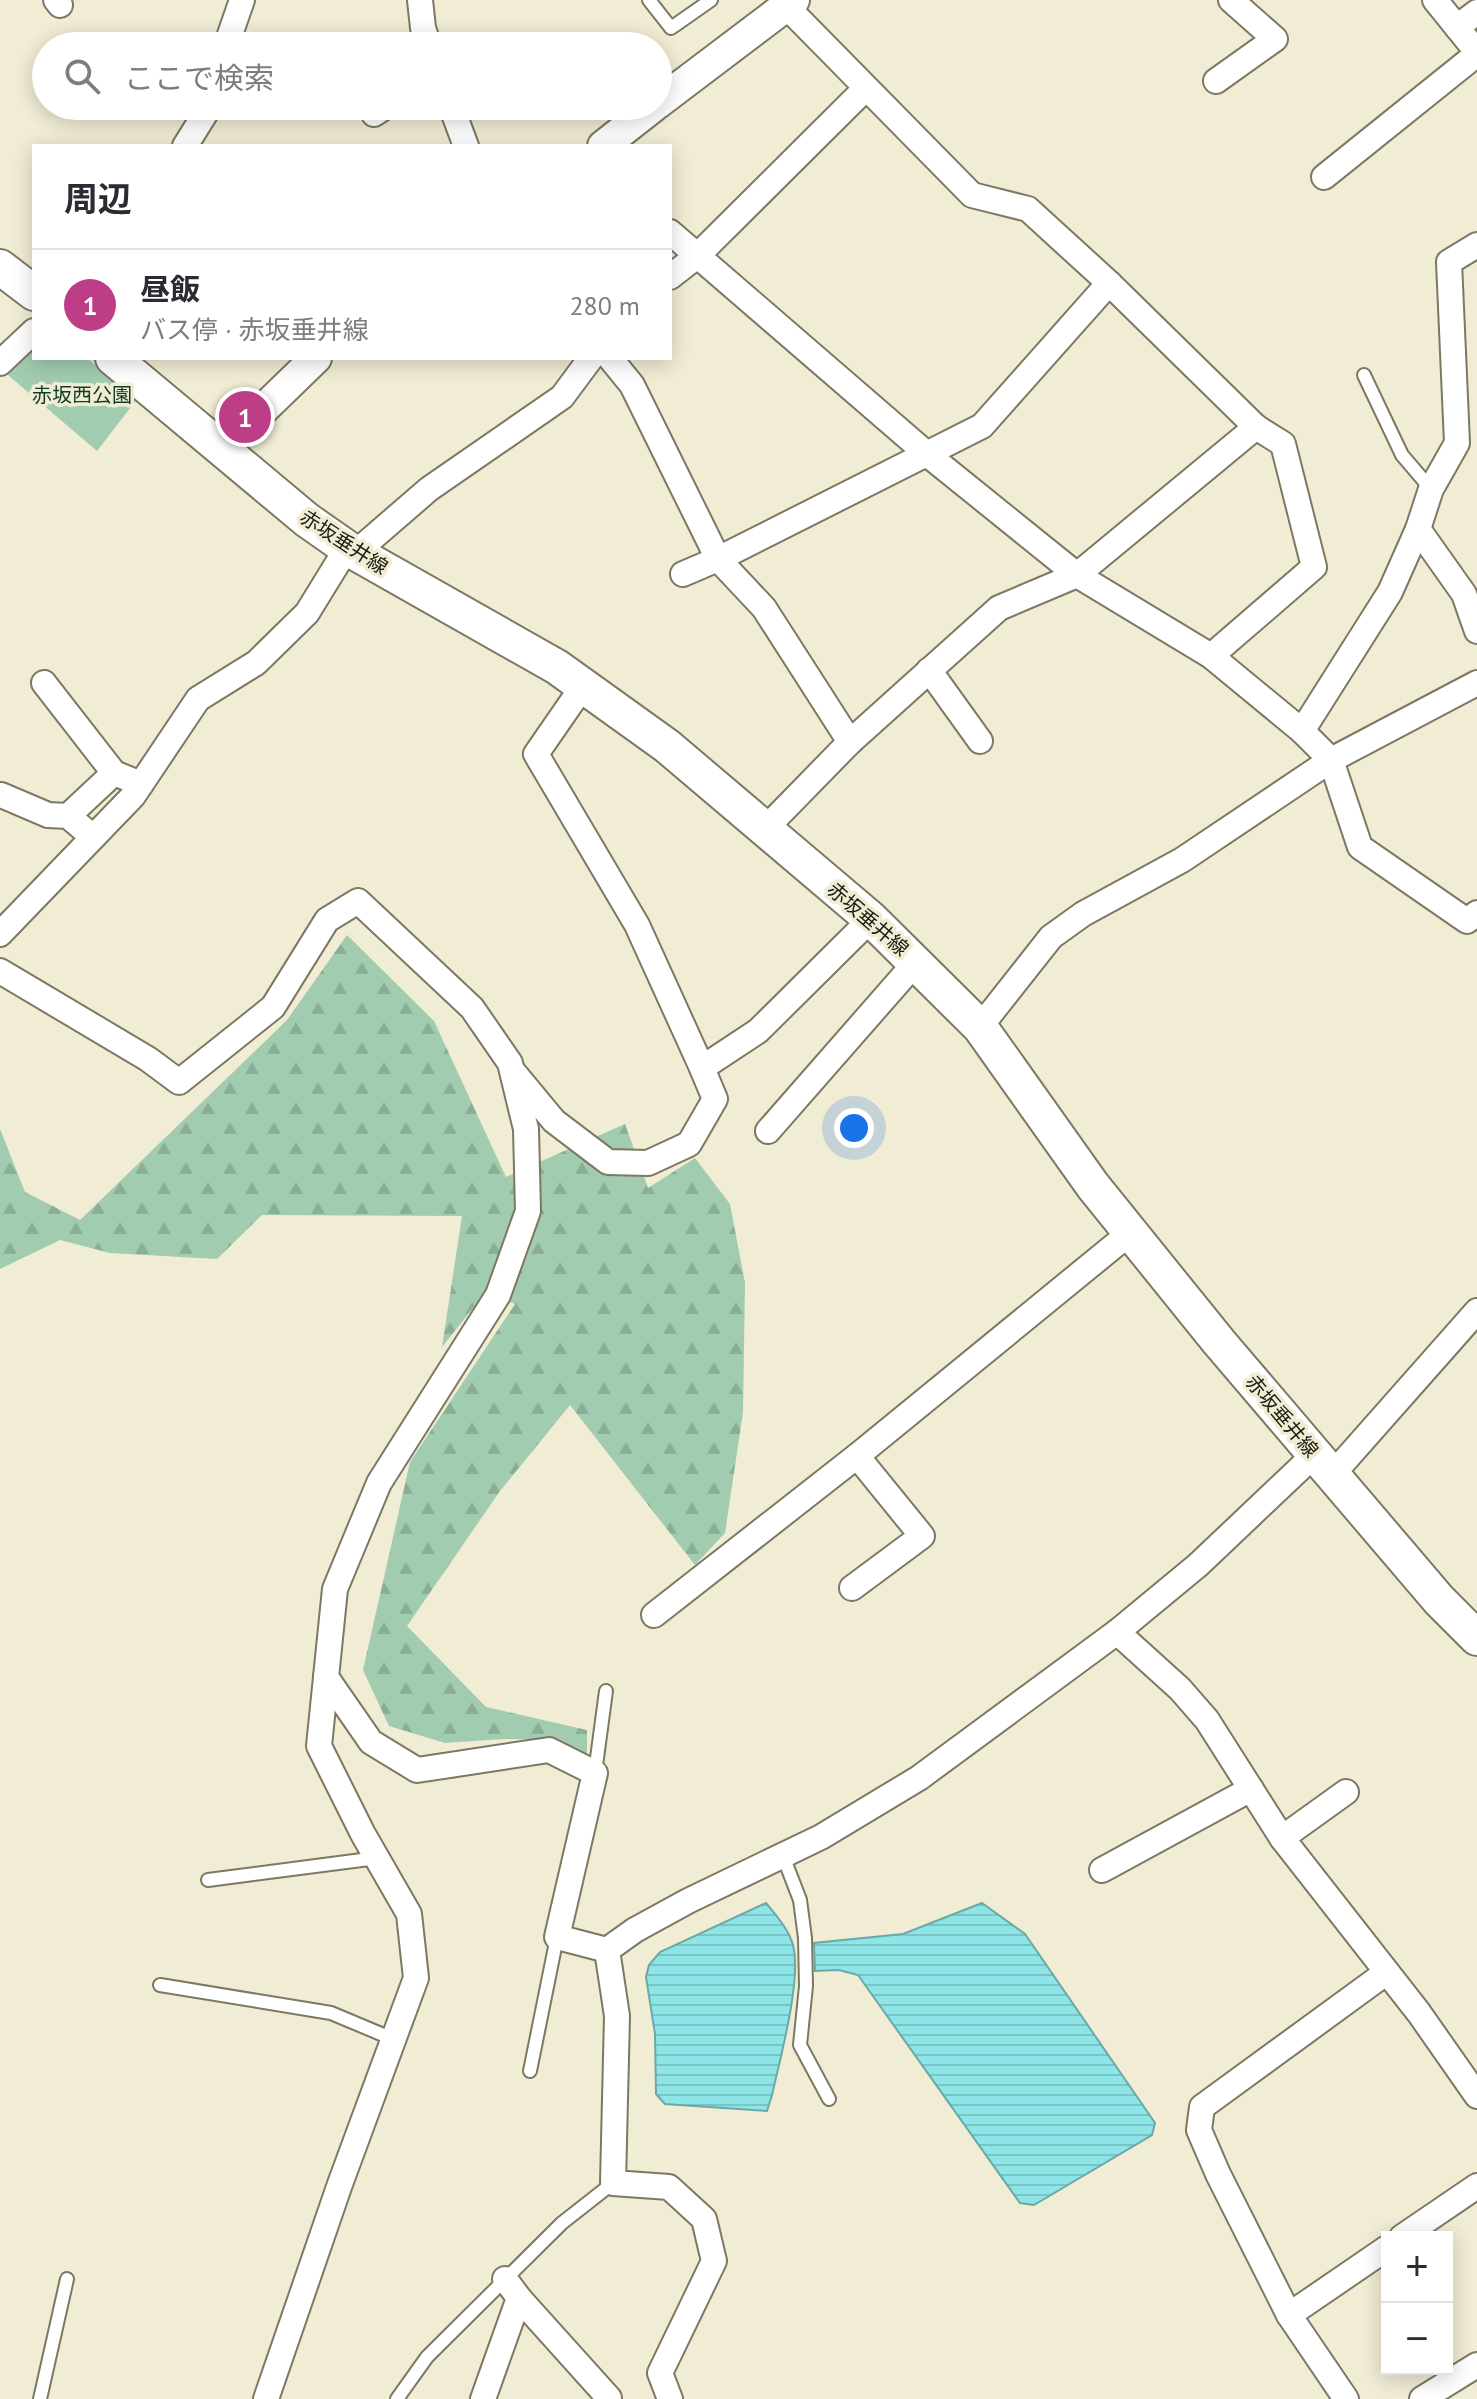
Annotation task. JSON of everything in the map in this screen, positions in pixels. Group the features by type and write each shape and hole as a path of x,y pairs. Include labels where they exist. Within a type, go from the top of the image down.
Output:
{"main road":[{"path":"0,267 32,291"},
{"name":"赤坂垂井線","path":"115,360 307,520 351,550 557,667 667,746 871,919 980,1027 1093,1186 1323,1465 1439,1600 1477,1638"}],"street":[{"path":"231,32 242,0"},
{"path":"420,0 424,32"},
{"path":"1216,81 1275,39 1231,0"},
{"path":"1324,177 1477,53 1435,0"},
{"path":"672,92 787,2 866,88 972,195 1028,209 1109,283 1256,427 1283,444 1314,567 1211,656"},
{"path":"1457,27 1477,12"},
{"path":"672,275 697,256 866,88"},
{"path":"186,144 201,120"},
{"path":"456,120 465,144"},
{"path":"606,144 636,120"},
{"path":"672,234 927,454 1077,575 1211,656 1302,731 1331,760 1360,847 1467,921 1477,913"},
{"path":"1302,731 1390,592 1418,529 1431,489 1467,439 1449,262 1477,245"},
{"path":"683,574 982,426 1109,283"},
{"path":"0,363 32,333"},
{"path":"221,450 314,360"},
{"path":"0,934 141,784 198,699 256,663 307,613 351,550 429,489 562,397 590,360"},
{"path":"612,360 632,385 718,559 764,608 850,742"},
{"path":"764,830 850,742 999,608 1077,575 1256,427"},
{"path":"1418,529 1464,594 1477,631"},
{"path":"929,670 980,741"},
{"path":"44,683 114,773 141,784"},
{"path":"980,1027 1051,937 1083,914 1182,860 1331,760 1477,683"},
{"path":"0,971 148,1059 179,1082 273,1007 327,920 358,901 472,1008 511,1069 554,1121 608,1162 648,1163 689,1144 715,1099 637,925 536,754 583,686"},
{"path":"68,816 114,773"},
{"path":"1,795 48,815 68,816 93,837"},
{"path":"702,1068 758,1031 871,919"},
{"path":"768,1131 916,962"},
{"path":"266,2399 340,2184 416,1978 409,1914 319,1746 335,1589 379,1483 498,1295 528,1211 526,1129 511,1069"},
{"path":"654,1615 857,1456 1131,1232"},
{"path":"607,1950 635,1930 688,1901 821,1837 919,1778 1117,1632 1323,1465 1477,1311"},
{"path":"852,1588 922,1536 857,1456"},
{"path":"1117,1632 1180,1689 1207,1720 1282,1838 1387,1972 1477,2096"},
{"path":"326,1677 371,1742 417,1770 549,1750 595,1773 557,1937 607,1950"},
{"path":"1102,1870 1251,1789"},
{"path":"1282,1838 1346,1792"},
{"path":"607,1950 617,2016 613,2183 669,2187 704,2219 714,2261 660,2373 670,2399"},
{"path":"1346,2399 1289,2315 1199,2130 1202,2107 1387,1972"},
{"path":"1411,2231 1477,2186"},
{"path":"1289,2315 1381,2252"},
{"path":"512,2288 609,2398"},
{"path":"483,2399 512,2288"},
{"path":"1422,2399 1477,2365"}],"lane":[{"path":"649,0 671,28 711,0"},
{"path":"1364,375 1402,455 1431,489"},
{"path":"595,1773 606,1691"},
{"path":"783,1856 800,1900 805,1938 806,1986 800,2045 829,2099"},
{"path":"208,1880 377,1858"},
{"path":"530,2071 557,1937"},
{"path":"160,1985 331,2013 393,2039"},
{"path":"397,2399 427,2357 512,2288 562,2223 613,2183"},
{"path":"40,2399 67,2279"}],"green space":[{"name":"赤坂西公園","path":"32,348 32,360 89,360 137,399 97,451 8,375"},
{"path":"347,935 434,1021 506,1177 625,1124 648,1188 695,1158 730,1204 745,1283 743,1412 725,1533 695,1565 570,1405 500,1491 407,1626 486,1707 587,1730 587,1755 553,1740 445,1743 389,1726 363,1670 410,1462 515,1304 485,1293 442,1347 462,1216 262,1215 217,1259 110,1253 60,1240 0,1269 0,1129 25,1192 80,1220 287,1020"}],"water":[{"path":"766,1903 788,1934 795,1960 789,2019 767,2111 665,2104 656,2094 655,2034 646,1977 649,1965 660,1952"},
{"path":"982,1903 1025,1934 1155,2123 1152,2135 1034,2205 1020,2203 858,1975 839,1970 815,1971 814,1943 903,1934"}],"place":[{"name":"昼飯","path":"245,417"}]}
